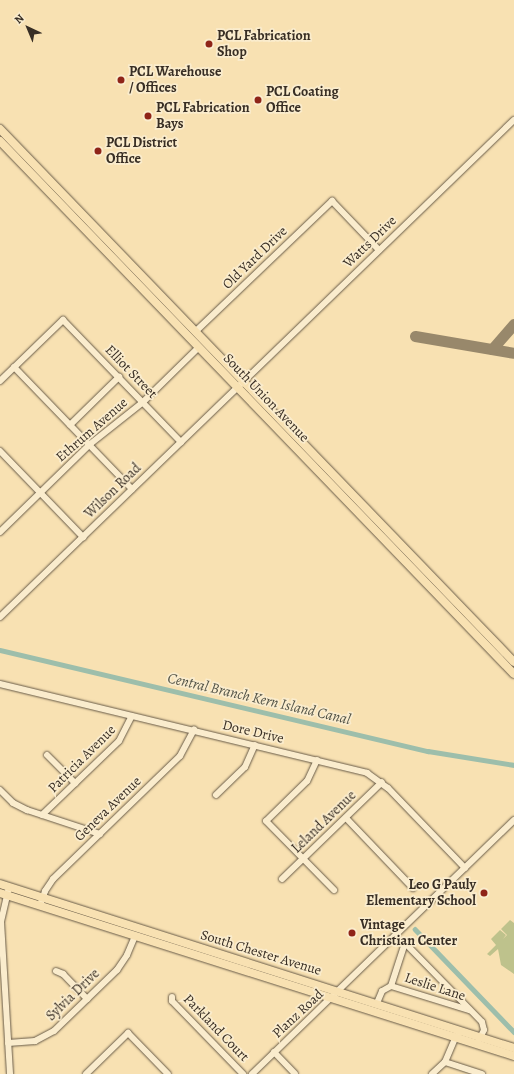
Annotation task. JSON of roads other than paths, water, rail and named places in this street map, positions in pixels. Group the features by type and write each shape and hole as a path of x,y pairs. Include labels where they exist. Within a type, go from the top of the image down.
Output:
{"main road":[{"name":"South Union Avenue","path":"0,130 74,206 102,241 199,348 240,385 459,606 500,654 514,674"},
{"path":"0,134 13,142"},
{"name":"South Union Avenue","path":"0,141 128,268 135,270 195,332 240,385"},
{"path":"12,154 17,154 36,173 46,177"},
{"path":"48,190 53,191 74,206"},
{"name":"South Union Avenue","path":"330,477 386,541 423,580 500,654 514,662"},
{"path":"386,541 391,541 412,563 418,563"},
{"path":"423,580 459,606"},
{"name":"South Chester Avenue","path":"0,884 5,891 340,990 378,1004 514,1048"},
{"name":"South Chester Avenue","path":"41,902 135,936 514,1056"}],"street":[{"name":"Watts Drive","path":"240,385 514,120"},
{"name":"Old Yard Drive","path":"195,332 332,201 379,250"},
{"name":"Elliot Street","path":"14,367 63,320 181,442"},
{"name":"Ethrum Avenue","path":"0,532 89,445 143,402 199,348"},
{"path":"0,381 14,367 132,490"},
{"path":"70,425 119,377"},
{"name":"Wilson Road","path":"0,617 240,385"},
{"path":"0,452 83,537"},
{"name":"Dore Drive","path":"0,684 359,770 382,782 465,868"},
{"name":"Patricia Avenue","path":"42,815 119,741 132,716"},
{"name":"Geneva Avenue","path":"41,902 53,879 180,756 194,730"},
{"path":"216,795 245,767 255,745"},
{"path":"47,755 75,784"},
{"path":"316,760 307,781 266,821 302,860 334,890"},
{"name":"Leland Avenue","path":"282,879 382,782"},
{"path":"0,790 20,807 100,834"},
{"path":"346,818 413,888"},
{"name":"Planz Road","path":"252,1074 514,820"},
{"path":"5,891 1,922 10,1074"},
{"name":"Sylvia Drive","path":"8,1043 35,1041 49,1034 88,999 122,963 135,936"},
{"path":"378,1004 382,991 391,986 405,943 482,1022 482,1038 477,1040 458,1035 455,1038 445,1062 432,1074"},
{"path":"56,971 63,974 88,999"},
{"name":"Leslie Lane","path":"391,986 471,1011"},
{"name":"Parkland Court","path":"172,997 172,1001 244,1074"},
{"path":"86,1074 128,1033 165,1073"},
{"path":"274,1052 295,1074"},
{"path":"445,1062 482,1074"}],"waterway":[{"name":"Central Branch Kern Island Canal","path":"0,650 428,751 514,765"},
{"path":"415,929 514,1032"}],"place":[{"name":"PCL Fabrication Shop","path":"209,44"},
{"name":"PCL Warehouse / Offices","path":"121,80"},
{"name":"PCL Coating Office","path":"258,100"},
{"name":"PCL Fabrication Bays","path":"148,116"},
{"name":"PCL District Office","path":"98,151"},
{"name":"Leo G Pauly Elementary School","path":"484,893"},
{"name":"Vintage Christian Center","path":"352,933"}]}
